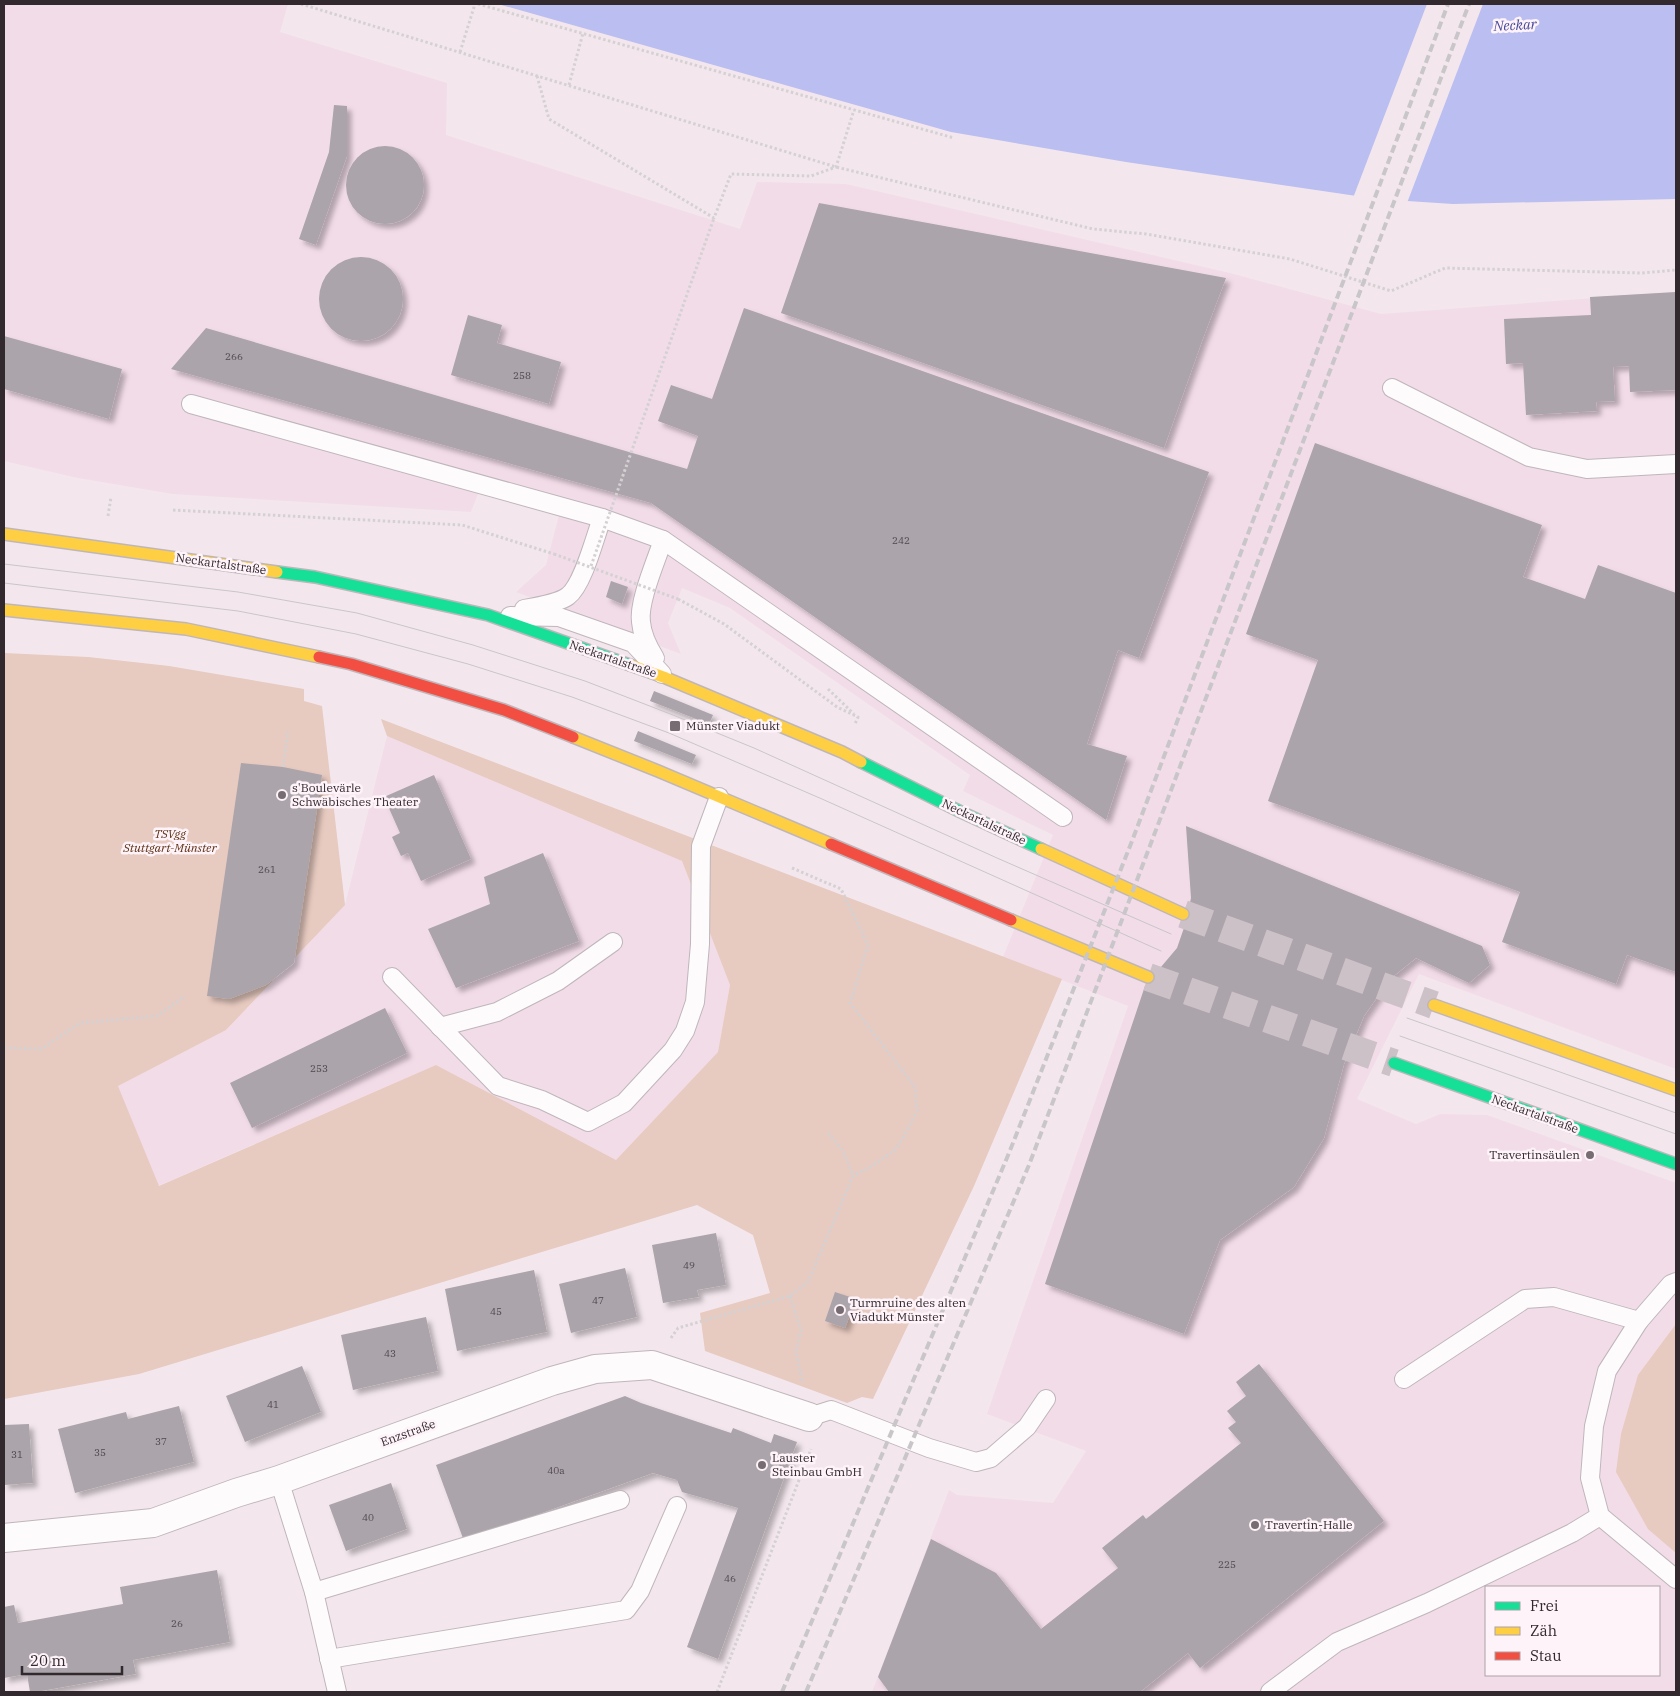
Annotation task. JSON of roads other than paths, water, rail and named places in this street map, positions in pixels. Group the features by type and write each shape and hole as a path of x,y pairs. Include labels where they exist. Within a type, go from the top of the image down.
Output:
{"main road":[{"name":"Neckartalstraße","path":"4,534 315,577 488,615"},
{"path":"4,610 186,629 351,664 504,710 658,771 971,904 1148,976"},
{"name":"Neckartalstraße","path":"666,678 842,752 960,812 1183,914"},
{"path":"1434,1005 1676,1090"},
{"name":"Neckartalstraße","path":"1394,1063 1676,1164"}],"street":[{"name":"Enzstraße","path":"4,1538 152,1523 279,1480 552,1380 595,1369 652,1365 809,1416"}],"lane":[{"path":"1392,388 1529,457 1588,469 1676,464"},
{"path":"191,404 602,518 663,540 1063,817"},
{"path":"488,615 544,606 569,596 581,578 602,518"},
{"path":"663,540 642,605 640,622 646,644 666,678"},
{"path":"488,615 559,617 633,643 666,678"},
{"path":"392,977 498,1086 542,1100 588,1122 624,1103 673,1050 685,1031 695,1002 700,944 701,846 719,797"},
{"path":"440,1027 497,1012 558,981 613,942"},
{"path":"1676,1282 1671,1284 1638,1321 1607,1371 1594,1426 1590,1478 1600,1516 1676,1578"},
{"path":"1404,1379 1525,1299 1554,1297 1638,1321"},
{"path":"809,1416 831,1410 929,1448 976,1462 991,1458 1027,1427 1046,1399"},
{"path":"279,1480 314,1592 337,1692"},
{"path":"314,1592 620,1500"},
{"path":"329,1659 626,1610 640,1590 677,1506"},
{"path":"1270,1692 1337,1642 1427,1603 1572,1533 1600,1516"}],"water":[{"name":"Neckar","path":"498,4 1676,4 1676,199 1453,204 1377,199 1126,162 951,132"}],"tunnel":[{"path":"1183,914 1434,1005"},
{"path":"1148,977 1394,1063"}],"tram line":[{"path":"4,564 238,592 357,613 473,645 585,681 754,748 1171,934"},
{"path":"4,583 238,611 356,634 468,664 572,697 669,733 822,799 1161,951"},
{"path":"1407,1018 1676,1113"},
{"path":"1400,1036 1676,1134"}],"railway":[{"path":"782,1692 1009,1153 1132,841 1448,4"},
{"path":"806,1692 1029,1165 1469,4"}],"place":[{"name":"Münster Viadukt","path":"675,726"},
{"name":"s'Boulevärle Schwäbisches Theater","path":"282,795"},
{"name":"Travertinsäulen","path":"1590,1155"},
{"name":"Turmruine des alten Viadukt Münster","path":"840,1310"},
{"name":"Lauster Steinbau GmbH","path":"762,1465"},
{"name":"Travertin-Halle","path":"1255,1525"}],"park label":[{"name":"TSVgg Stuttgart-Münster","path":"170,841"}]}
